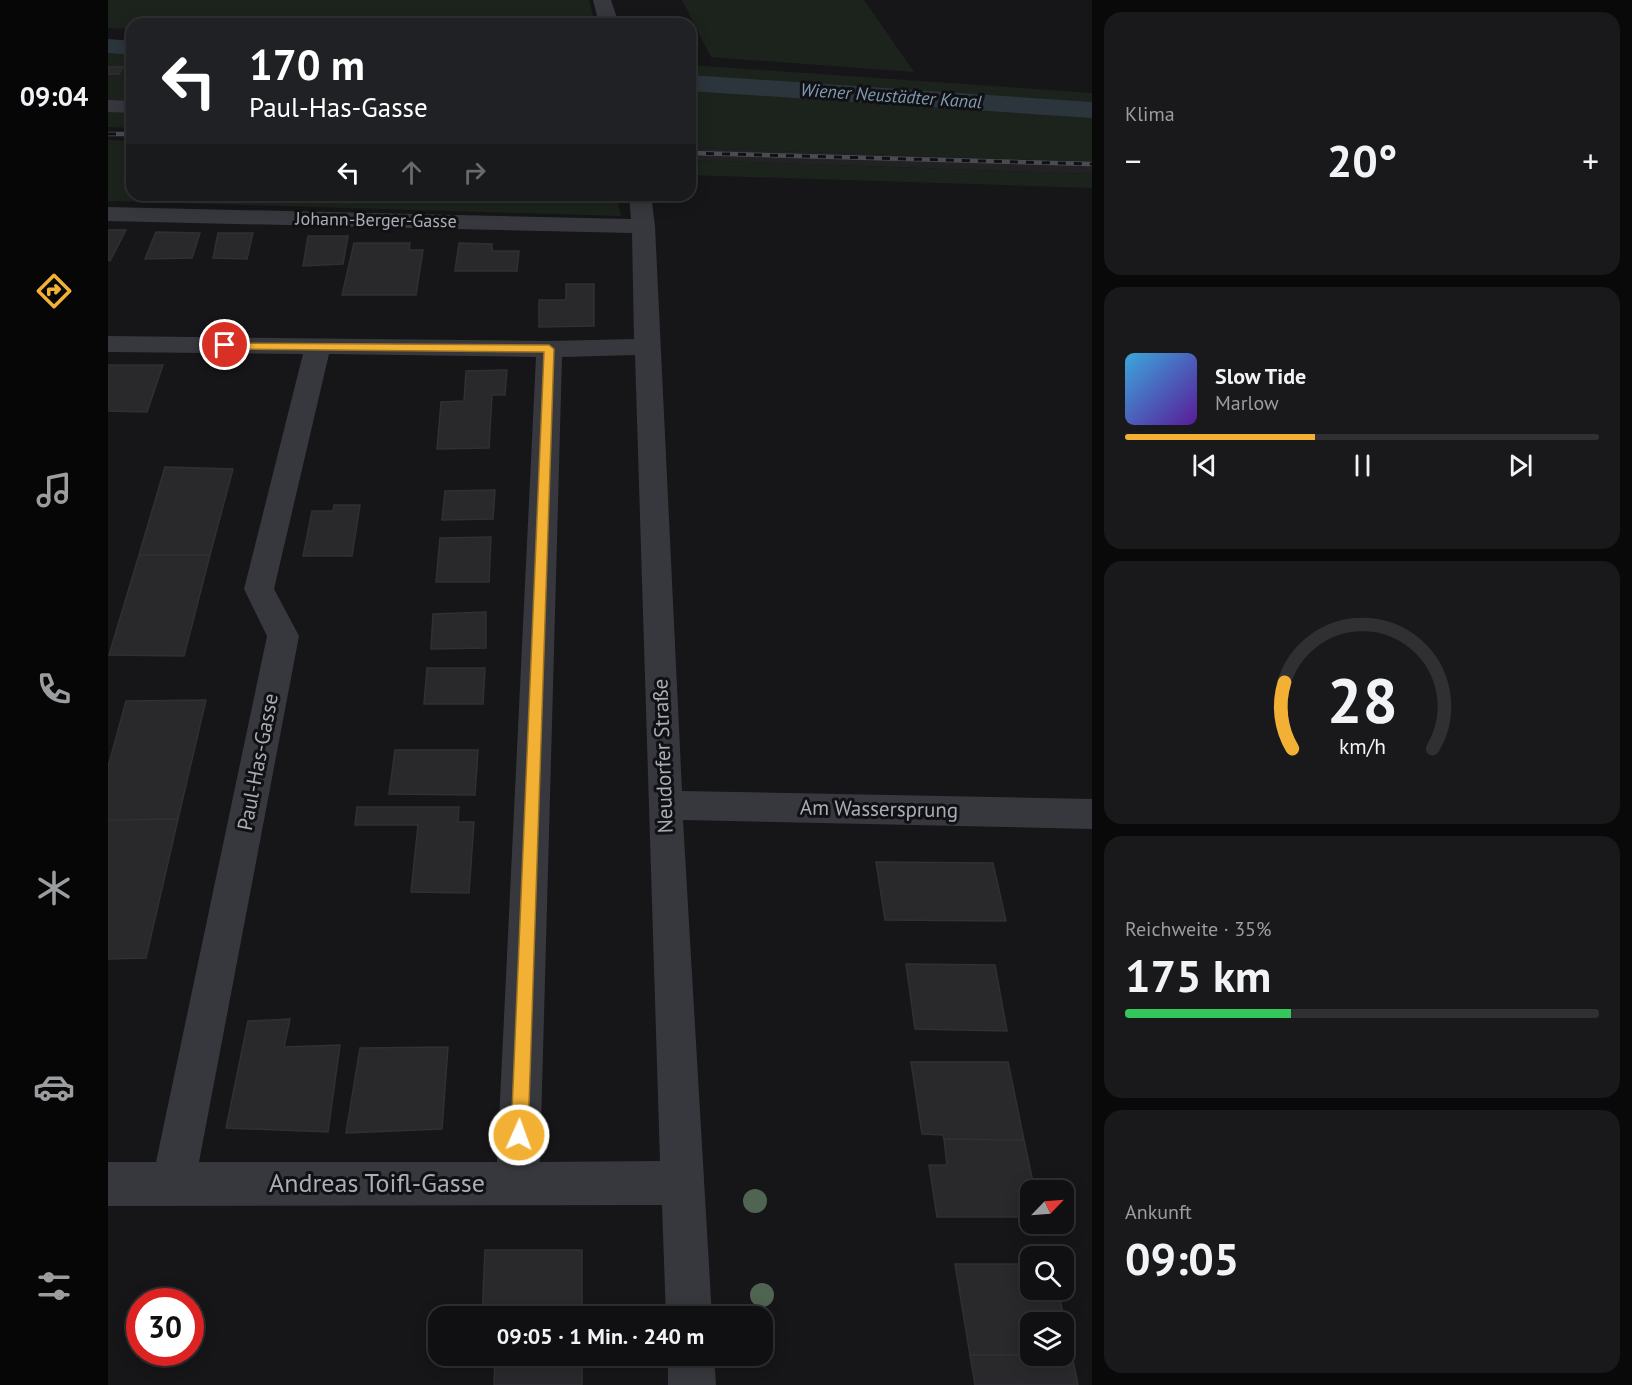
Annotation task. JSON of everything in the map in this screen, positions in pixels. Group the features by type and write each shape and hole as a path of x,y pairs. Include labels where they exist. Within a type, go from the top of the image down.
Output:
{"street":[{"path":"602,0 607,18"},
{"path":"108,106 126,107"},
{"name":"Neudorfer Straße","path":"641,201 644,226 647,347 688,1306"},
{"name":"Johann-Berger-Gasse","path":"108,214 644,226"},
{"path":"108,344 549,349 647,347"},
{"name":"Paul-Has-Gasse","path":"173,1184 283,636 260,589 318,346"},
{"path":"518,1183 549,349"},
{"name":"Am Wassersprung","path":"666,805 1092,814"},
{"name":"Andreas Toifl-Gasse","path":"108,1184 682,1183"},
{"path":"691,1366 692,1385"}],"shaded area":[{"path":"108,0 589,0 594,18 126,18 126,29 108,28"},
{"path":"682,0 864,0 914,72 711,57 696,28 696,18 691,18"},
{"path":"108,53 126,54 126,128 108,127"},
{"path":"696,65 1092,93 1092,162 696,148"},
{"path":"108,140 126,141 126,201 617,201 621,216 108,201"},
{"path":"696,148 1092,162 1092,174 696,160"},
{"path":"696,160 1092,174 1092,188 696,175"}],"building":[{"path":"108,67 123,67 119,74 108,74"},
{"path":"108,230 126,230 110,261 108,260"},
{"path":"156,232 200,233 192,258 145,259"},
{"path":"218,233 253,233 247,259 213,258"},
{"path":"308,236 348,236 343,264 303,266"},
{"path":"354,243 410,243 409,250 423,250 416,295 342,295"},
{"path":"459,243 492,244 492,251 519,251 517,271 455,271"},
{"path":"566,284 594,284 594,326 539,327 539,300 566,300"},
{"path":"108,365 163,365 147,412 108,411"},
{"path":"507,370 505,395 492,395 489,448 437,449 441,402 464,401 466,371"},
{"path":"165,467 233,469 210,555 139,555"},
{"path":"495,490 493,519 442,520 445,491"},
{"path":"334,505 360,505 352,556 303,556 312,511 333,511"},
{"path":"491,537 489,582 436,582 440,538"},
{"path":"139,555 210,555 184,656 109,655"},
{"path":"486,612 486,648 431,649 433,614"},
{"path":"427,668 485,668 483,704 424,704"},
{"path":"206,700 178,819 108,820 108,767 126,701"},
{"path":"395,750 478,750 475,795 389,794"},
{"path":"357,807 459,807 458,822 474,822 469,893 411,892 418,825 355,825"},
{"path":"178,819 146,958 108,959 108,820"},
{"path":"876,862 993,863 1006,921 885,920"},
{"path":"906,964 995,965 1007,1031 915,1029"},
{"path":"290,1019 284,1047 340,1045 328,1132 226,1128 248,1021"},
{"path":"448,1047 442,1129 346,1133 360,1048"},
{"path":"911,1062 1008,1062 1024,1140 944,1139 943,1135 922,1134"},
{"path":"944,1139 1024,1140 1033,1180 1020,1180 1020,1217 937,1217 929,1165 947,1165"},
{"path":"485,1250 582,1250 582,1306 482,1306"},
{"path":"955,1264 1020,1264 1020,1300 1060,1300 1063,1312 1020,1312 1020,1355 970,1355"},
{"path":"970,1355 1020,1355 1020,1366 1074,1365 1078,1385 975,1385"},
{"path":"495,1366 582,1366 582,1385 494,1385"}],"waterway":[{"name":"Wiener Neustädter Kanal","path":"108,46 126,48"},
{"name":"Wiener Neustädter Kanal","path":"696,83 1092,110"}],"railway":[{"path":"108,134 126,134"},
{"path":"696,153 1092,164"}],"route":[{"path":"225,345 549,349 519,1135"}]}
